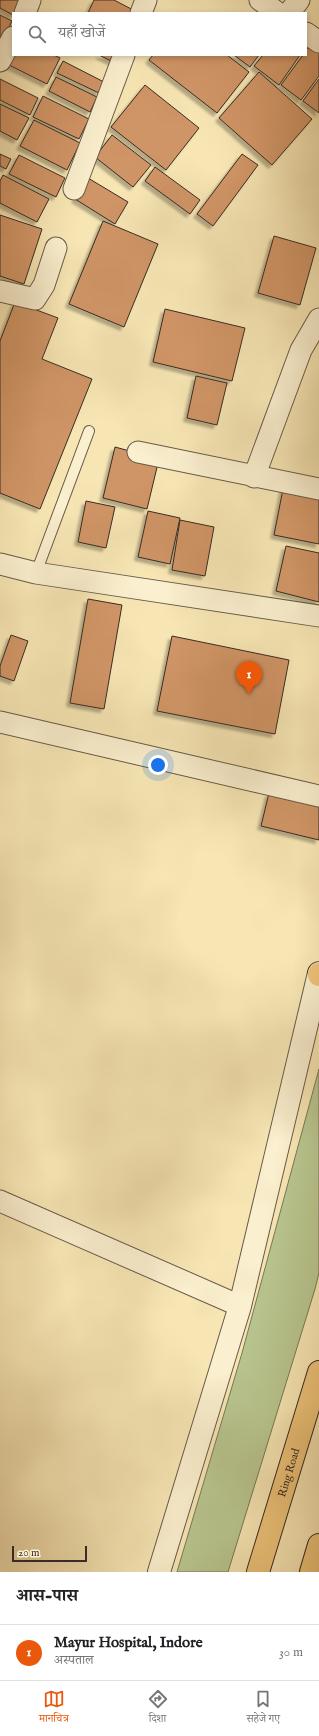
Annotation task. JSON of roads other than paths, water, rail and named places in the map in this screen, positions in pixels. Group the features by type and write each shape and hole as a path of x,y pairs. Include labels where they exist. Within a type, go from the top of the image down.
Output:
{"main road":[{"name":"Ring Road","path":"258,1572 319,1372"},
{"path":"311,1572 319,1545"}],"street":[{"path":"24,12 30,0"},
{"path":"141,12 146,0"},
{"path":"260,0 277,12"},
{"path":"290,12 299,0"},
{"path":"307,34 319,42"},
{"path":"0,61 12,39"},
{"path":"74,189 124,56"},
{"path":"2,297 35,299 44,285 56,248"},
{"path":"254,477 301,350 319,319"},
{"path":"138,452 254,477 319,489"},
{"path":"1,568 319,616"},
{"path":"0,722 319,796"},
{"path":"159,1572 240,1306 319,974"},
{"path":"0,1201 240,1306"}],"lane":[{"path":"36,573 89,431"}],"place":[{"name":"Mayur Hospital, Indore","path":"249,694"}]}
